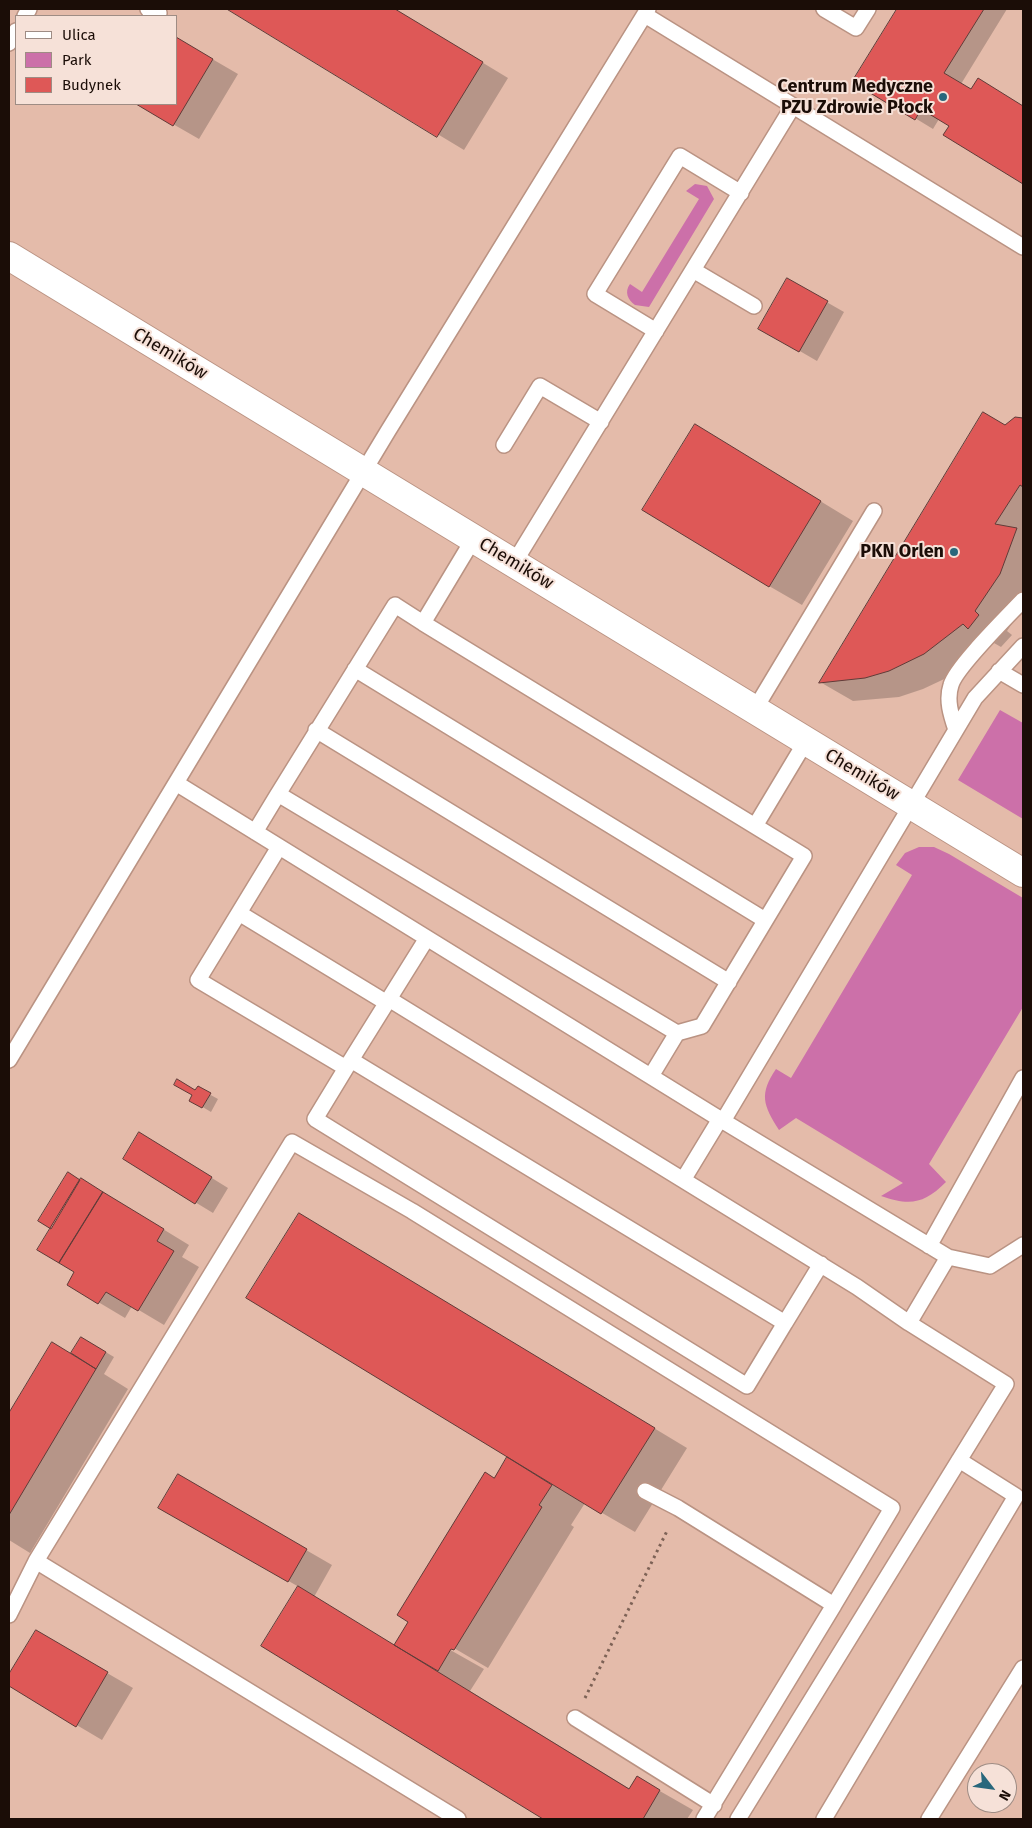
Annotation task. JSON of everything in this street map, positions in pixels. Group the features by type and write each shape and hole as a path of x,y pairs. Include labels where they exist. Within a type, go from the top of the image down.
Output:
{"street":[{"name":"Chemików","path":"9,256 1023,873"}],"lane":[{"path":"824,9 856,28 868,9"},
{"path":"9,1060 364,471 647,12 793,106 1023,247"},
{"path":"514,563 793,106"},
{"path":"656,331 595,294 680,156 741,192"},
{"path":"693,270 754,306"},
{"path":"504,445 540,386 601,422"},
{"path":"755,709 874,511"},
{"path":"423,623 474,538"},
{"path":"956,730 948,700 951,683 986,639 1023,600"},
{"path":"255,832 316,730 395,605 804,856 702,1026 677,1033 651,1076"},
{"path":"683,1180 722,1120 975,698 1023,646"},
{"path":"354,669 766,920"},
{"path":"999,671 1023,685"},
{"path":"316,730 728,982"},
{"path":"755,826 806,741"},
{"path":"176,784 948,1257 990,1266 1023,1245"},
{"path":"278,794 677,1033"},
{"path":"279,847 198,980 349,1064 785,1323"},
{"path":"239,913 388,1001 857,1286 909,1323 1006,1384 738,1819"},
{"path":"426,938 315,1119 747,1386 821,1264"},
{"path":"929,1246 1023,1078"},
{"path":"9,1615 36,1561 292,1142 412,1212 892,1508 704,1819"},
{"path":"909,1323 948,1257"},
{"path":"824,1819 1016,1496 960,1460"},
{"path":"645,1491 678,1508 834,1605"},
{"path":"36,1561 458,1819"},
{"path":"929,1819 1023,1668"},
{"path":"575,1718 714,1805"}],"path":[{"path":"575,1718 678,1508"}],"green space":[{"path":"695,184 707,186 714,199 649,307 635,305 628,296 628,287 630,284 642,292 699,199 686,191"},
{"path":"1000,710 1023,723 1023,819 958,780"},
{"path":"919,847 934,847 949,854 1023,898 1023,1007 929,1164 946,1182 931,1195 909,1202 881,1196 903,1183 796,1118 779,1130 769,1113 765,1093 776,1069 791,1078 912,875 896,865 905,853"}],"building":[{"path":"227,9 395,9 483,62 437,137"},
{"name":"Centrum Medyczne PZU Zdrowie Płock","path":"897,9 984,9 944,73 971,89 978,78 1023,106 1023,184 943,135 949,126 921,109 915,120 852,82"},
{"path":"178,38 213,59 173,126 138,105 178,105"},
{"path":"787,278 828,301 799,352 758,329"},
{"name":"PKN Orlen","path":"983,412 1005,425 1015,417 1023,418 1023,487 1020,485 995,524 1017,528 1000,574 975,611 979,615 968,629 963,624 924,654 889,671 865,678 819,683"},
{"path":"695,424 821,501 769,587 642,510"},
{"path":"177,1079 195,1090 198,1086 211,1093 202,1108 189,1101 192,1095 174,1085"},
{"path":"139,1132 212,1177 195,1204 123,1159"},
{"path":"68,1172 80,1180 51,1229 38,1221"},
{"path":"81,1178 103,1192 59,1263 37,1250"},
{"path":"103,1192 164,1229 157,1241 174,1251 138,1311 106,1292 98,1304 67,1285 74,1272 59,1263"},
{"path":"299,1213 655,1428 601,1514 246,1298"},
{"path":"81,1337 106,1352 96,1369 71,1353"},
{"path":"52,1342 96,1369 9,1515 9,1413"},
{"path":"507,1457 552,1485 539,1505 542,1507 454,1650 451,1649 438,1671 394,1645 408,1622 397,1615 485,1472 494,1478"},
{"path":"178,1474 307,1549 288,1582 158,1508"},
{"path":"298,1586 629,1789 637,1776 660,1790 643,1819 543,1819 261,1646"},
{"path":"36,1630 108,1672 76,1727 9,1686 9,1674"}],"place":[{"name":"Centrum Medyczne PZU Zdrowie Płock","path":"943,97"},
{"name":"PKN Orlen","path":"954,552"}]}
